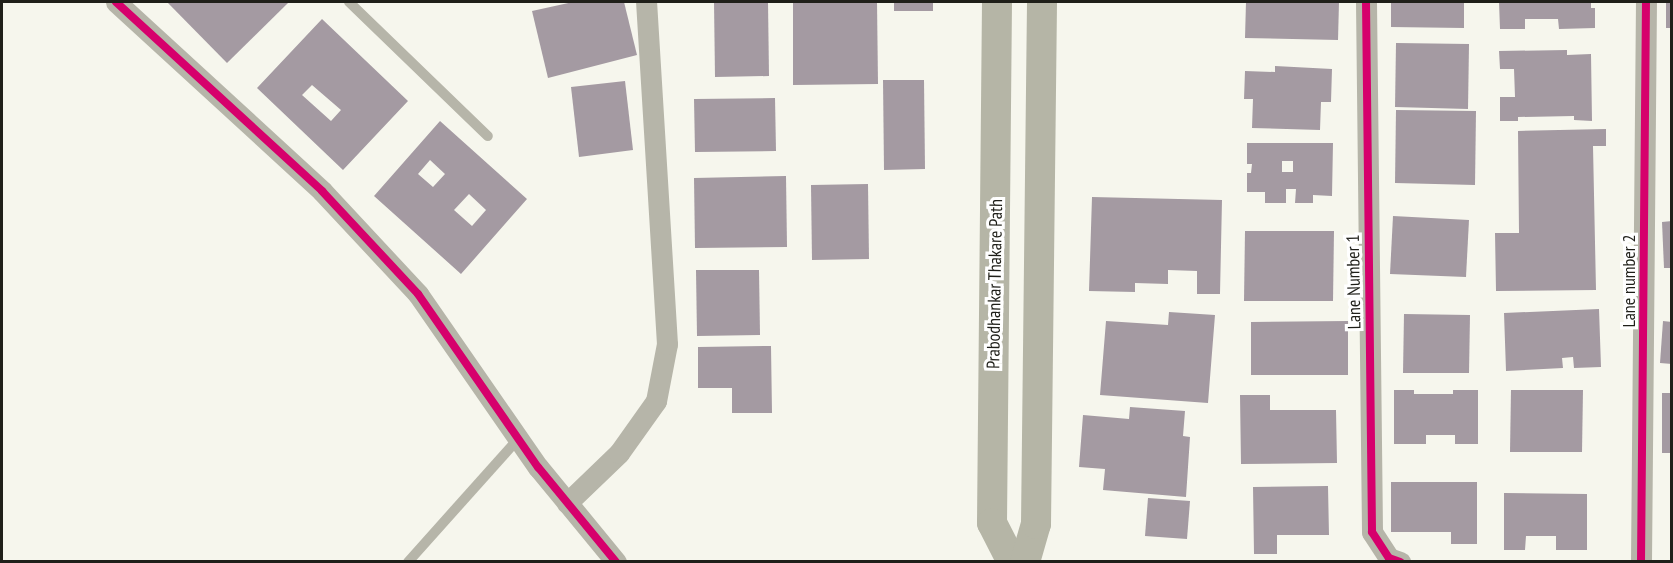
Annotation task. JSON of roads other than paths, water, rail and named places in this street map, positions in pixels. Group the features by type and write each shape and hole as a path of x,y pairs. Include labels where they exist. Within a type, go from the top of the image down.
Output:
{"main road":[{"name":"Prabodhankar Thakare Path","path":"998,2 992,523 1012,561"},
{"path":"1025,561 1036,524 1042,2"}],"street":[{"path":"116,2 322,191 418,294 518,439 567,503 616,561"},
{"path":"567,503 619,453 656,401 667,344 646,2"},
{"name":"Lane Number 1","path":"1366,2 1372,532 1395,560"},
{"name":"Lane number 2","path":"1641,561 1646,2"}],"lane":[{"path":"349,2 488,136"},
{"path":"408,561 518,439"}]}
